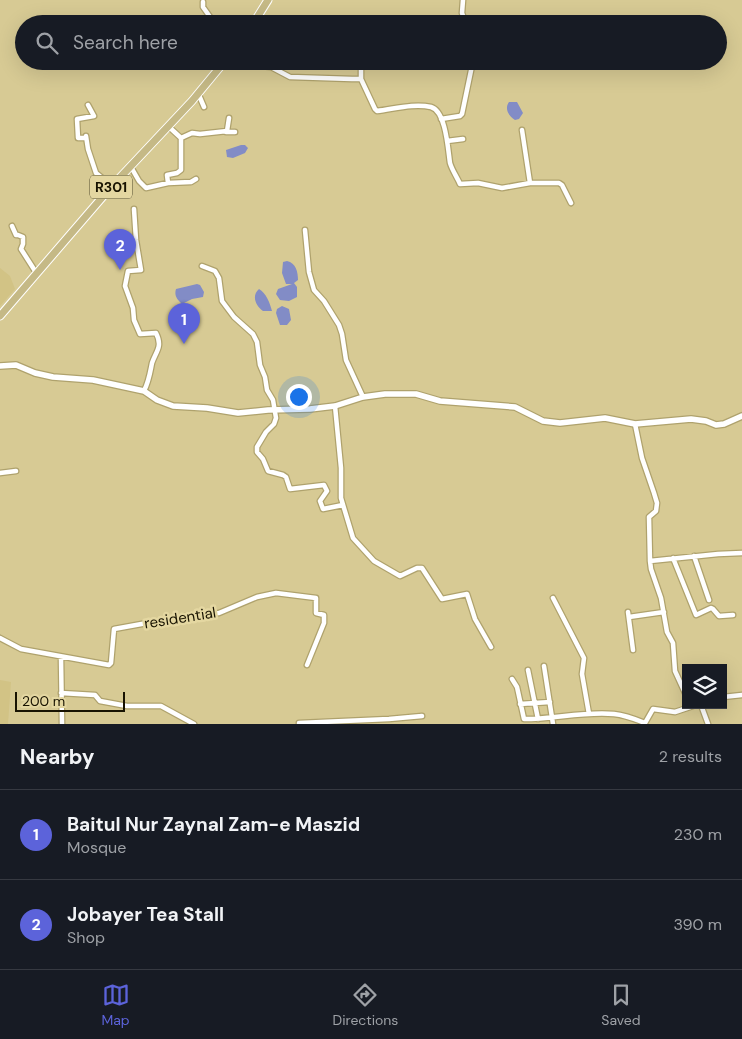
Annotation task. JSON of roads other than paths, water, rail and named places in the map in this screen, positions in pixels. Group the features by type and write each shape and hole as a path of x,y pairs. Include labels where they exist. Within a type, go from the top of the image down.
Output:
{"main road":[{"path":"259,15 268,0"},
{"name":"R301","path":"0,316 112,186 198,94 218,70"}],"street":[{"path":"463,0 463,15"},
{"path":"203,2 203,7 209,15"},
{"path":"276,70 290,78 361,79"},
{"path":"361,70 361,79 374,109 378,111 423,106 433,107 437,110 447,141 450,164 460,184 478,183 502,188 530,183 561,184 571,203"},
{"path":"441,119 462,114 471,70"},
{"path":"198,94 204,107"},
{"path":"88,105 94,116 77,119 78,138 86,137 96,173 112,186"},
{"path":"224,132 228,130 229,118"},
{"path":"168,126 180,138 181,170 178,173 167,175 168,183"},
{"path":"522,130 530,183"},
{"path":"180,138 192,132 200,134 235,132"},
{"path":"447,141 463,139"},
{"path":"131,166 139,181 146,188 168,183 192,182 196,178"},
{"path":"134,210 141,270 128,271 125,286 134,320 140,334 156,333 158,338 158,353 153,361 149,380 144,390"},
{"path":"12,226 16,235 18,234 23,237 21,248 37,274"},
{"path":"305,230 309,272 314,290 324,301 339,325 346,360 357,380 362,397"},
{"path":"202,266 215,271 219,278 222,301 234,317 253,334 257,342 260,365 265,376 265,386 273,400 276,418 274,424 266,432 257,447 257,452 263,459 268,471 286,477 290,489 324,485 327,491 320,501 323,509 343,505"},
{"path":"0,366 16,365 35,373 53,377 92,380 144,390 157,400 173,406 207,408 238,413 310,409 335,406 362,397 386,394 416,394 440,401 515,407 543,421 575,422 605,418 635,424 691,419 706,421 716,425 724,424 742,416"},
{"path":"335,406 342,468 340,489 353,538 374,561 400,576 417,568 422,568 442,599 467,594 476,619 491,647"},
{"path":"635,424 642,458 657,503 656,512 648,517 651,569 661,598 667,632 673,643 675,671 682,687"},
{"path":"0,473 16,471"},
{"path":"650,561 742,553"},
{"path":"694,556 709,600"},
{"path":"673,558 696,615 711,608 720,616 733,615"},
{"name":"residential","path":"0,638 21,649 109,664 111,663 114,629 191,615 219,613 256,597 276,593 316,598 316,613 324,615 324,623 308,665"},
{"path":"553,598 584,658 582,674 589,714"},
{"path":"633,650 628,614 664,612"},
{"path":"61,657 62,724"},
{"path":"544,666 552,721"},
{"path":"528,670 538,719"},
{"path":"512,679 517,687 522,717 524,719 552,721 589,714 616,714 645,723 653,709 675,712 684,709"},
{"path":"61,693 95,695 100,702 127,706 161,706 194,724"},
{"path":"727,697 742,695"},
{"path":"520,704 550,702"},
{"path":"702,709 708,724"},
{"path":"299,723 360,722 422,716"}],"water":[{"path":"509,102 517,102 523,113 519,119 515,120 509,114 507,107"},
{"path":"245,145 248,148 245,153 233,158 227,157 226,150"},
{"path":"287,261 294,266 298,277 298,280 294,283 297,287 297,297 289,301 280,300 276,294 278,289 292,284 286,284 282,273 283,262"},
{"path":"200,285 204,292 203,297 192,299 182,304 176,297 176,289"},
{"path":"259,289 267,298 272,311 263,311 258,306 255,295"},
{"path":"282,306 289,309 291,320 287,325 280,325 276,313 277,309"}],"place":[{"name":"Jobayer Tea Stall","path":"120,270"},
{"name":"Baitul Nur Zaynal Zam-e Maszid","path":"184,344"}]}
